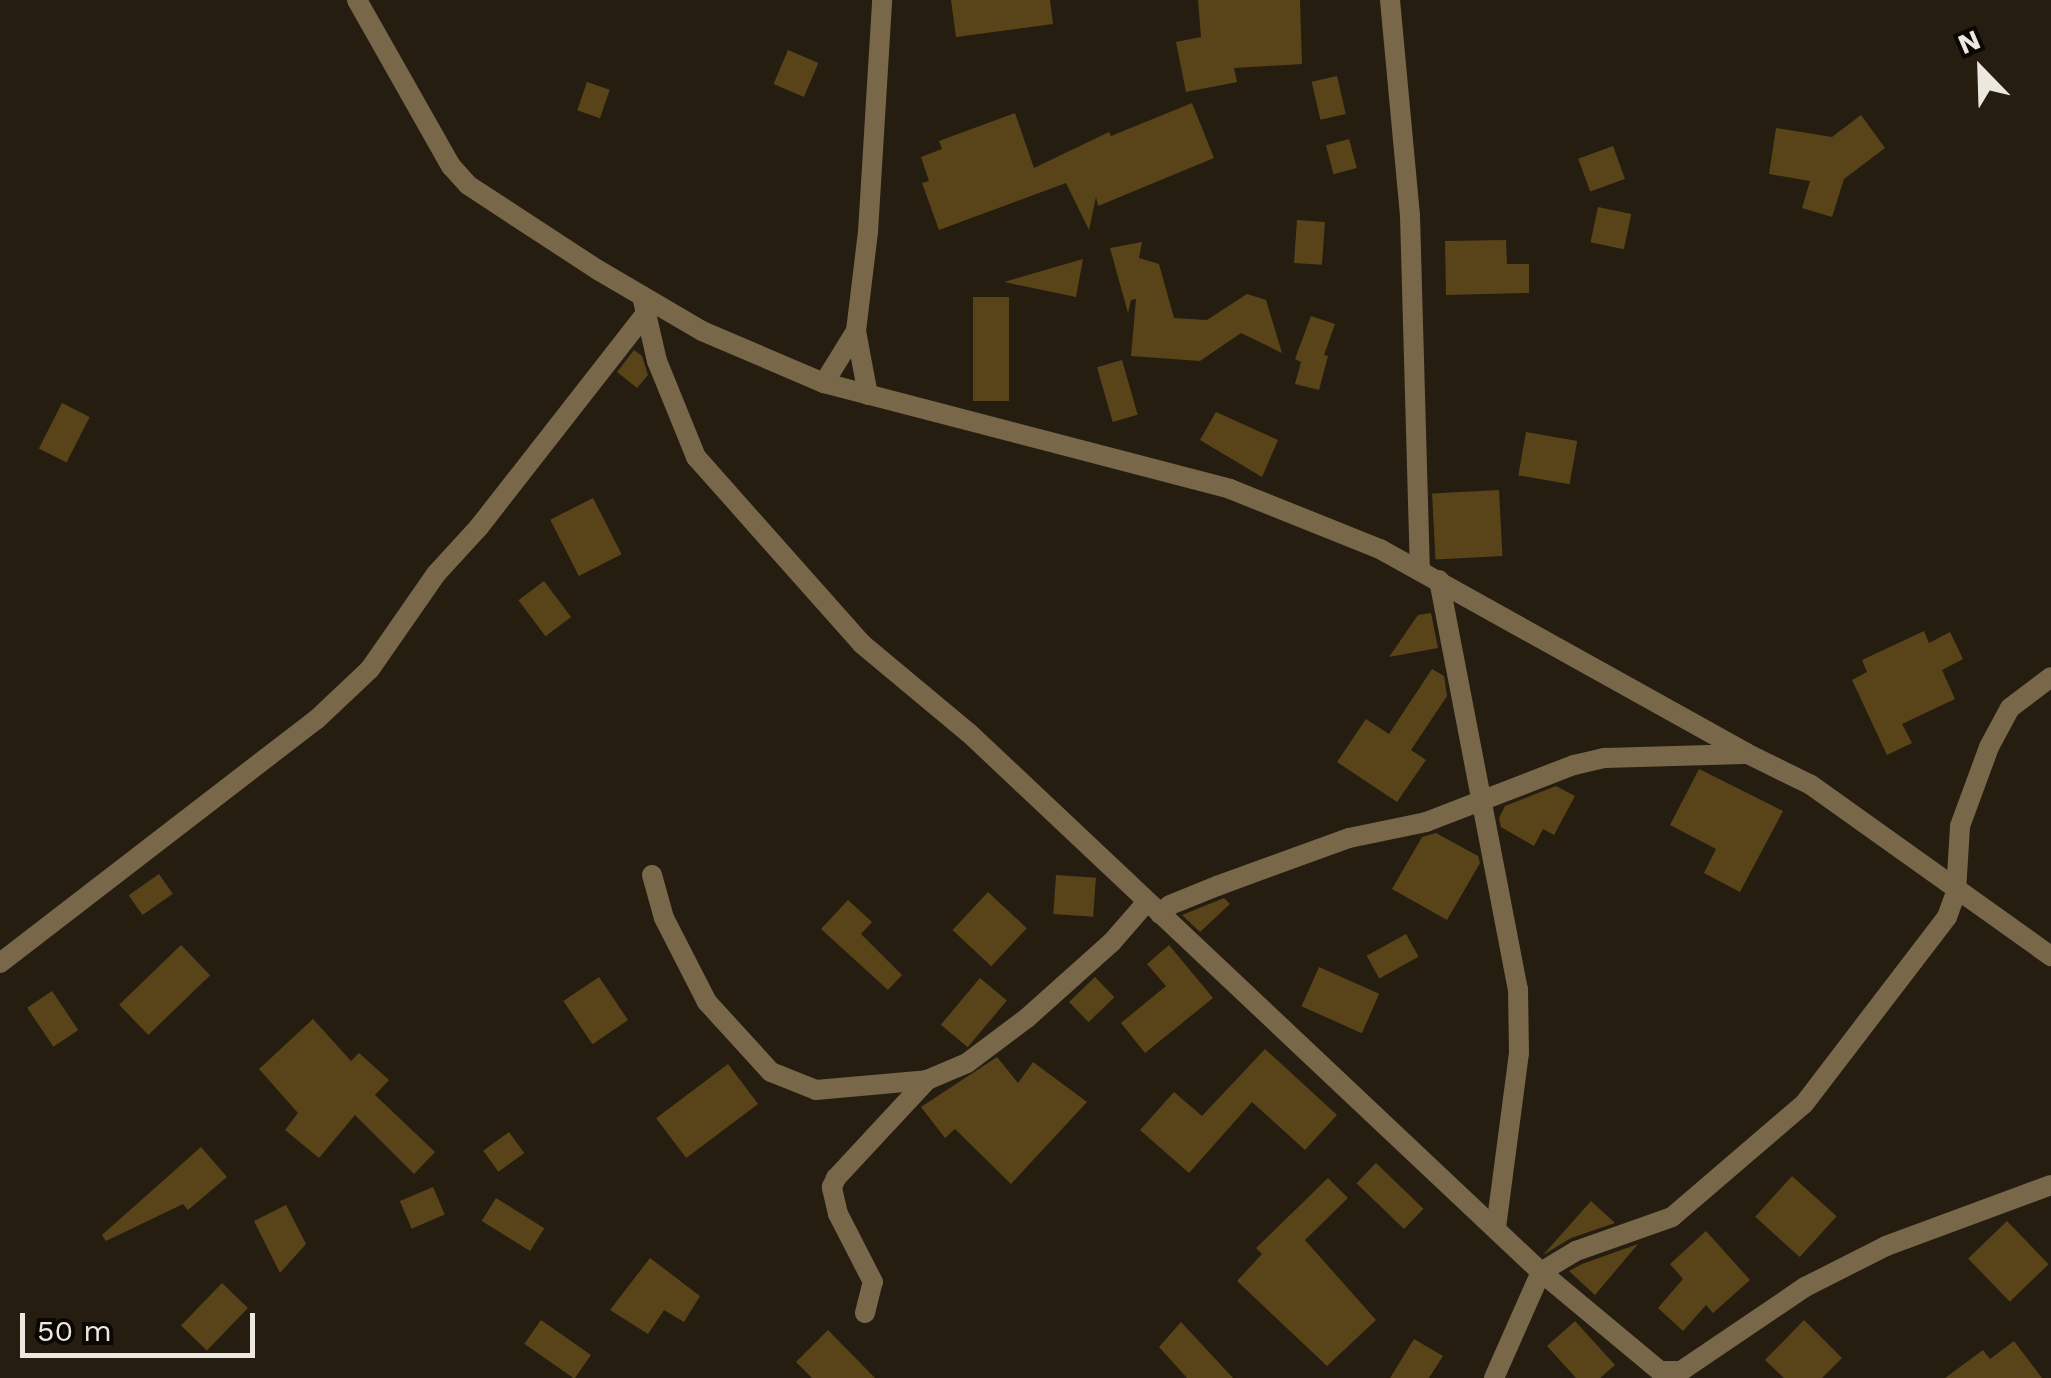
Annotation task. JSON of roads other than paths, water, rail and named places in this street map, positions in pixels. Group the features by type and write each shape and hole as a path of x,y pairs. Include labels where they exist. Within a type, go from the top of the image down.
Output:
{"street":[{"path":"357,0 451,166 468,185 644,304 824,383 1230,489 1420,569 1746,754 1811,785 1956,892 2051,956"},
{"path":"868,394 856,331 868,232 882,0"},
{"path":"1390,0 1410,216 1420,569"},
{"path":"644,304 671,402 696,457 725,495 862,644 969,733 1540,1272 1660,1371 1671,1374 1712,1353 1805,1287 1886,1246 2051,1185"},
{"path":"0,963 316,720 370,669 436,574 479,528 644,304"},
{"path":"824,383 856,331"},
{"path":"1440,580 1518,989 1519,1053 1496,1228"},
{"path":"1494,1378 1540,1272 1576,1251 1672,1216 1790,1118 1918,960 1948,917 1956,892 1960,826 1989,746 2010,708 2051,677"},
{"path":"652,875 664,918 707,1002 771,1072 816,1090 928,1080 967,1062 1027,1018 1152,909 1350,838 1426,822 1574,765 1605,758 1746,754"},
{"path":"865,1313 873,1282 838,1214 832,1187 928,1080"}]}
